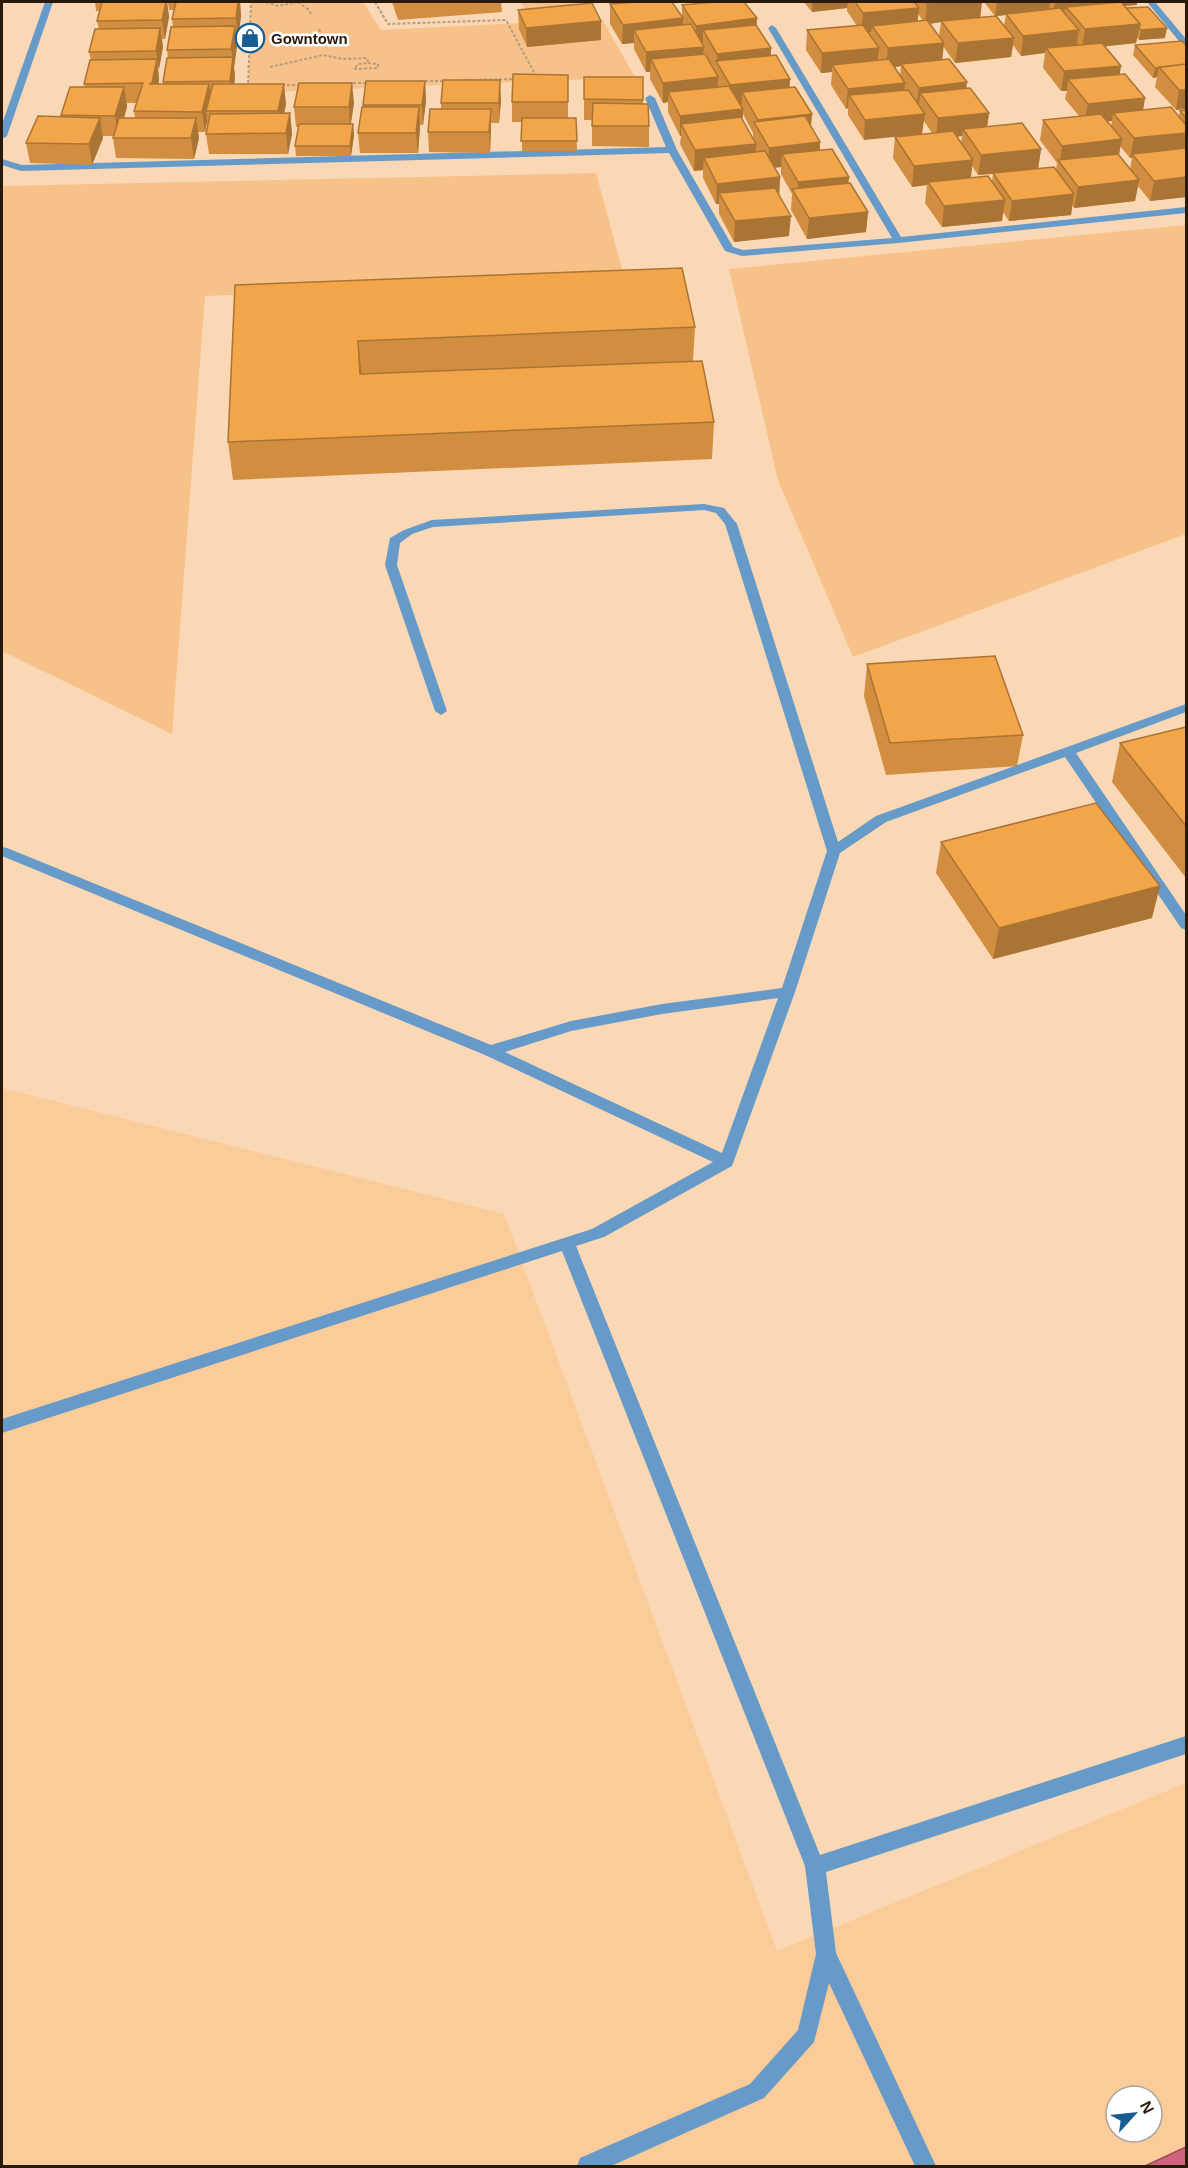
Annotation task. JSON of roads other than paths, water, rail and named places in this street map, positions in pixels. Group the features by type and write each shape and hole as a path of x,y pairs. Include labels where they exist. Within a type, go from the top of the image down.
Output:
{"street":[{"path":"2,136 49,2"},
{"path":"1151,2 1186,44"},
{"path":"772,28 898,240"},
{"path":"650,98 672,150 733,251 742,253 898,240 1186,210"},
{"path":"2,162 21,168 672,150"},
{"path":"2,1426 598,1233 727,1162 788,992 834,851 731,524 720,510 704,507 432,524 408,532 394,542 391,565 441,711"},
{"path":"834,851 881,819 1186,708"},
{"path":"1068,751 1186,925"},
{"path":"2,851 490,1051 727,1162"},
{"path":"490,1051 571,1026 662,1009 788,992"},
{"path":"567,1243 815,1866 826,1954 926,2166"},
{"path":"815,1866 1186,1745"},
{"path":"588,2166 757,2091 807,2035 826,1954"}],"place":[{"name":"Gowntown","path":"250,38"}]}
